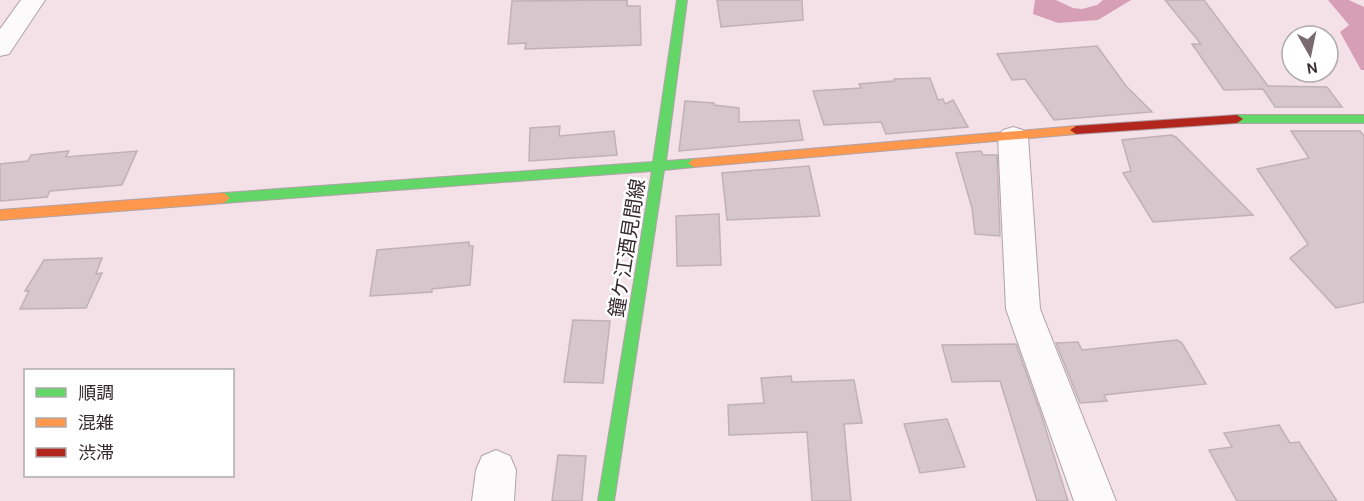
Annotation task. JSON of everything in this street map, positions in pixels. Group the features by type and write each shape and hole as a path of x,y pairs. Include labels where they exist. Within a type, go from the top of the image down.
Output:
{"street":[{"path":"0,48 33,0"},
{"name":"鐘ケ江酒見間線","path":"606,501 660,165 682,0"},
{"path":"0,215 765,159 1013,136 1248,119 1364,119"},
{"path":"1013,136 1023,309 1095,501"}],"shaded area":[{"path":"1035,0 1056,0 1073,8 1082,9 1097,5 1103,0 1131,0 1098,20 1058,23 1033,14"},
{"path":"1328,0 1349,0 1364,7 1364,70 1361,70 1340,32 1349,25"}],"building":[{"path":"627,0 627,6 640,6 641,45 525,49 526,43 508,44 512,1"},
{"path":"717,0 802,0 803,20 721,27"},
{"path":"1165,0 1204,0 1268,86 1327,87 1342,107 1275,107 1263,89 1224,90 1192,44 1201,44"},
{"path":"1097,46 1126,86 1152,112 1054,120 1025,79 1012,80 997,54"},
{"path":"930,78 938,100 943,99 945,104 953,100 968,127 886,134 881,122 824,125 813,91 861,88 859,84 894,81 894,79"},
{"path":"685,101 739,108 739,122 799,120 803,140 679,151"},
{"path":"560,126 559,136 614,131 617,155 529,161 530,128"},
{"path":"1291,131 1360,131 1364,136 1364,302 1336,308 1290,258 1308,244 1257,169 1309,158"},
{"path":"1171,135 1176,137 1253,215 1153,222 1123,173 1131,171 1122,140"},
{"path":"69,151 66,157 137,151 122,185 50,191 47,197 0,201 0,164 28,161 31,155"},
{"path":"981,151 983,155 997,155 1000,236 975,234 972,208 956,153"},
{"path":"809,166 820,216 727,220 722,173"},
{"path":"719,214 721,265 677,266 676,216"},
{"path":"469,242 469,246 473,246 470,285 432,289 432,292 370,296 377,250"},
{"path":"102,258 96,274 102,273 86,308 20,309 29,291 25,291 44,260"},
{"path":"573,320 610,321 603,383 564,382"},
{"path":"1177,340 1182,343 1206,384 1104,395 1107,401 1080,403 1056,343 1078,342 1082,350"},
{"path":"1016,344 1068,501 1037,501 1000,381 952,382 942,345"},
{"path":"791,376 792,382 854,380 862,423 844,424 851,501 812,501 807,432 729,435 728,405 764,403 761,378"},
{"path":"947,419 965,467 920,473 904,424"},
{"path":"1279,425 1290,443 1299,442 1337,501 1237,501 1209,450 1232,447 1224,433"},
{"path":"558,455 586,456 582,501 552,501"}],"traffic: fast":[{"path":"606,501 659,165 682,0"},
{"path":"1237,119 1364,119"},
{"path":"224,198 694,163"}],"traffic: slow":[{"path":"694,163 1076,130"},
{"path":"0,215 224,198"}],"traffic: jam":[{"path":"1076,130 1237,119"}]}
